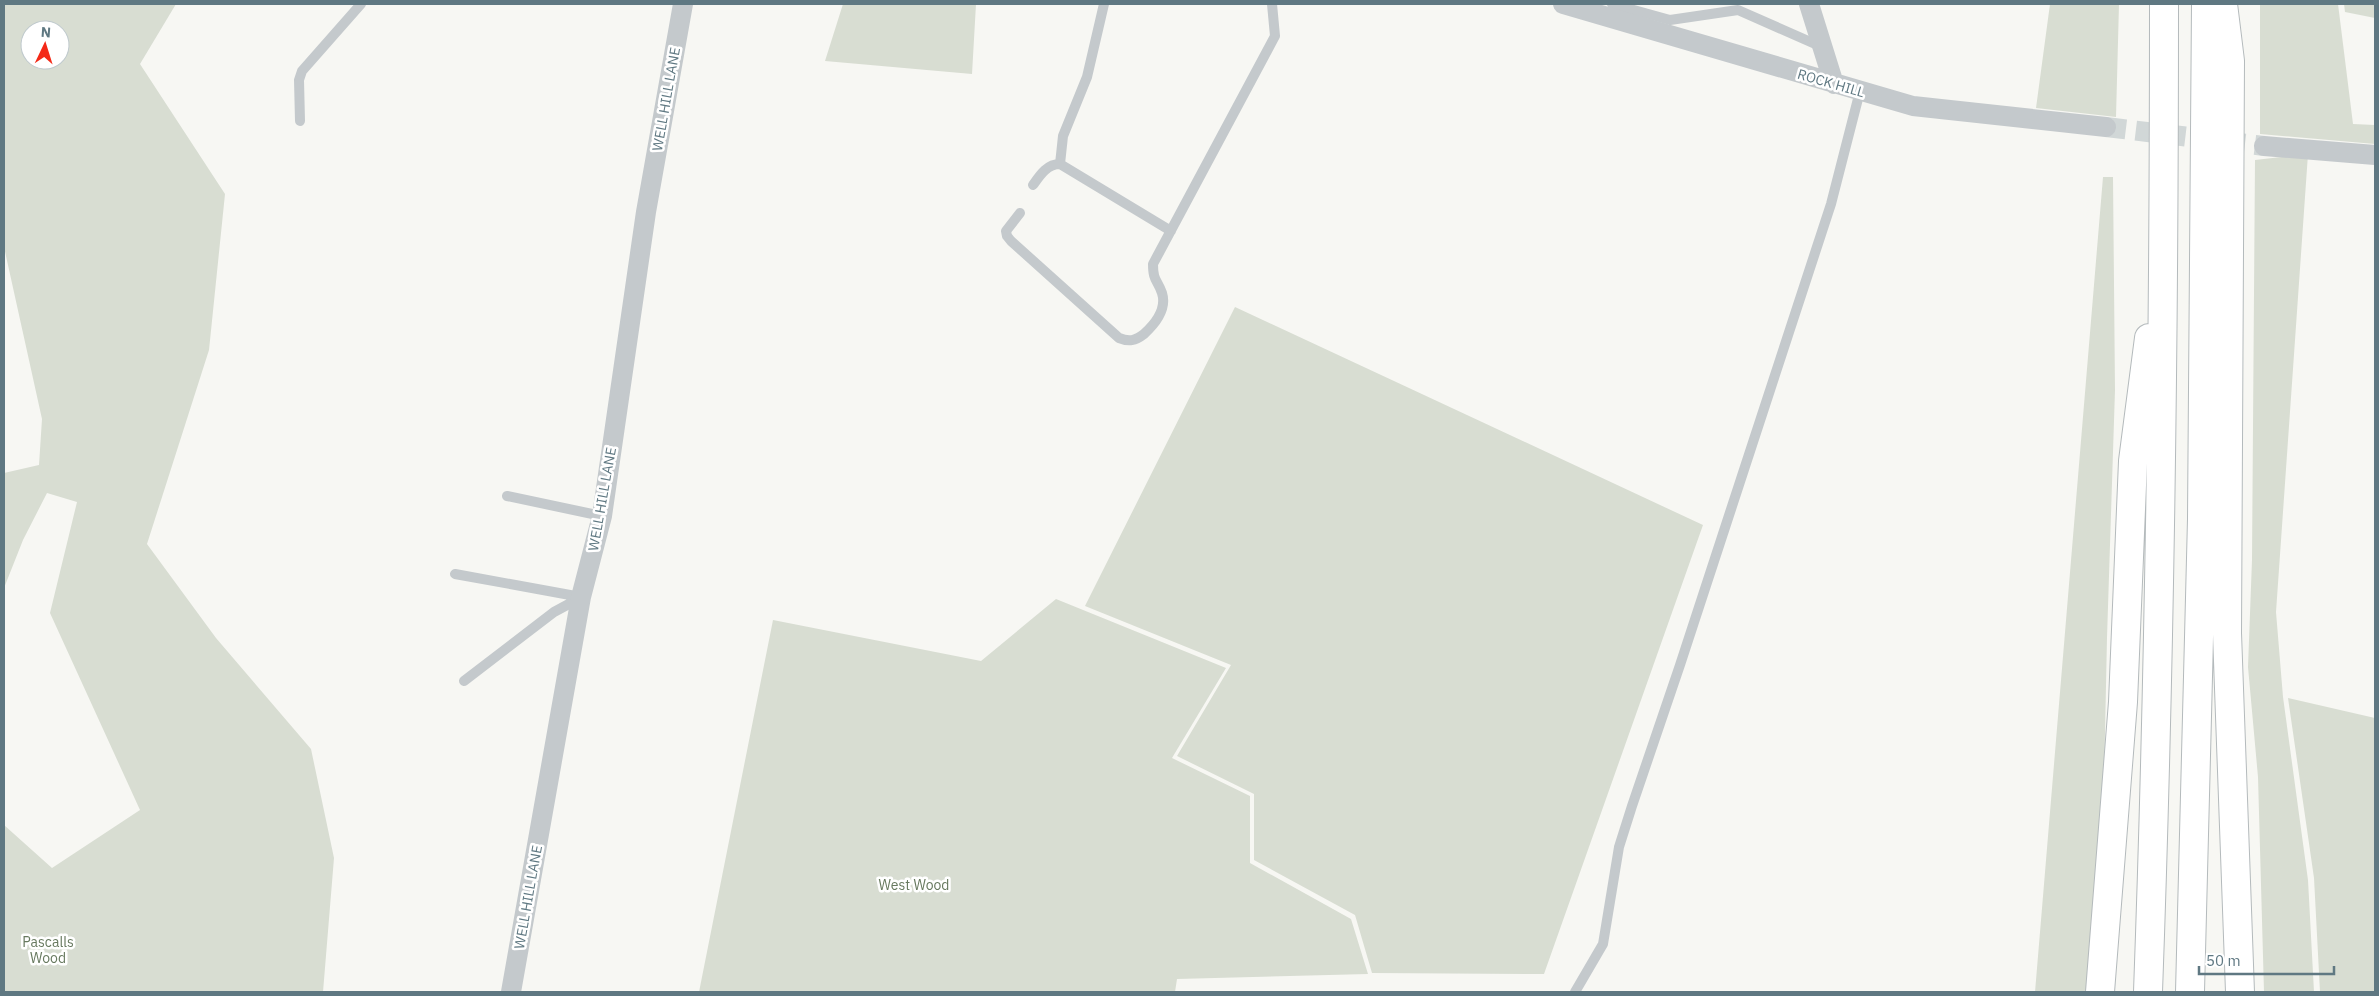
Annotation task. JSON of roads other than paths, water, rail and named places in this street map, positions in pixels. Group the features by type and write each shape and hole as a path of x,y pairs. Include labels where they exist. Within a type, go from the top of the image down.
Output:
{"highway":[{"path":"2148,992 2158,673 2164,248 2164,4"},
{"path":"2190,992 2202,528 2206,4"},
{"path":"2223,4 2230,61 2227,633 2240,992"},
{"path":"2100,992 2123,702 2133,461 2146,354 2164,248"}],"street":[{"name":"WELL HILL LANE","path":"510,992 581,597 602,516 646,212 683,4"},
{"name":"ROCK HILL","path":"1563,4 1913,106 2106,127"},
{"path":"1809,4 1834,84"},
{"path":"2264,146 2375,155"}],"lane":[{"path":"300,121 299,87 302,71 361,4"},
{"path":"1060,164 1063,136 1087,77 1104,4"},
{"path":"1020,213 1006,231 1007,236 1119,338 1128,341 1137,339 1152,327 1163,308 1162,293 1153,278 1153,264 1275,36 1272,4"},
{"path":"1612,4 1670,20 1738,7 1789,34 1822,47"},
{"path":"1575,992 1603,944 1620,847 1629,814 1680,665 1828,213 1860,91"},
{"path":"1033,185 1042,172 1053,164 1060,164 1171,231"},
{"path":"507,496 602,516"},
{"path":"455,574 581,597"},
{"path":"464,681 554,612 581,597"}],"tunnel":[{"path":"2106,127 2264,146"}],"park label":[{"name":"West Wood","path":"914,885"},
{"name":"Pascalls Wood","path":"48,950"}]}
